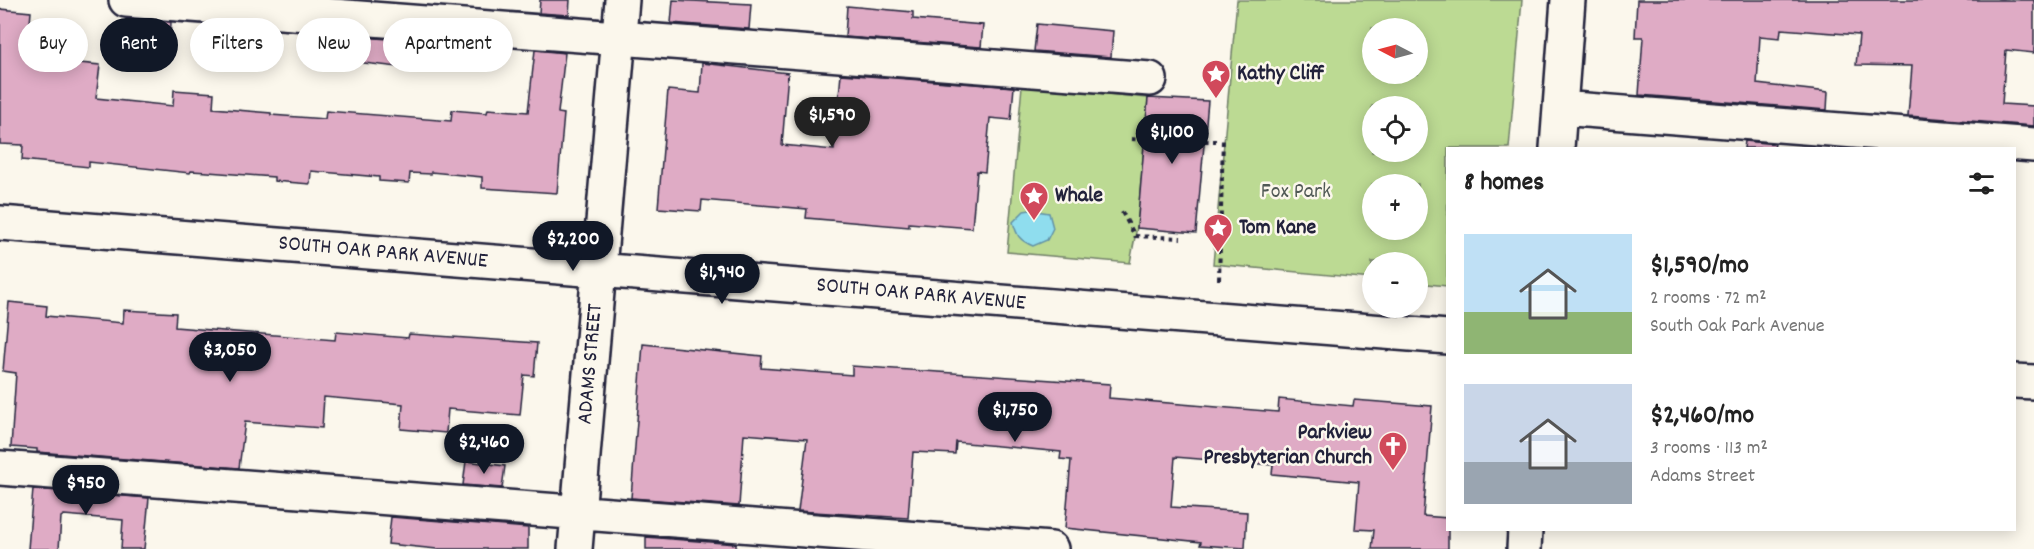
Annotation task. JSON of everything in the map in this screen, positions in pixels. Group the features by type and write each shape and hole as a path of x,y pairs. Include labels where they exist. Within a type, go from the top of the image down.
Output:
{"street":[{"path":"126,0 1150,79"},
{"name":"ADAMS STREET","path":"575,549 622,0"},
{"path":"1557,147 1568,0"},
{"path":"1560,108 2034,145"},
{"name":"SOUTH OAK PARK AVENUE","path":"0,223 1446,337"},
{"path":"2016,381 2034,382"},
{"path":"0,468 1051,549"},
{"path":"1524,549 1525,531"}],"path":[{"path":"1220,280 1223,138"},
{"path":"1131,139 1143,140"},
{"path":"1204,141 1216,141"},
{"path":"1122,212 1135,236 1181,238"}],"green space":[{"name":"Fox Park","path":"1237,0 1522,0 1509,147 1446,147 1446,286 1428,284 1428,252 1362,252 1362,278 1213,264"},
{"path":"1022,86 1148,98 1137,227 1130,263 1007,252"}],"water":[{"path":"1024,211 1049,213 1053,228 1047,240 1033,246 1019,237 1013,222"}],"building":[{"path":"540,0 570,0 569,15 539,13"},
{"path":"673,0 751,4 749,29 671,23"},
{"path":"1637,0 2034,0 2034,53 2006,50 2002,104 2034,106 2034,126 1908,116 1912,66 1856,65 1859,35 1781,29 1780,38 1760,36 1757,84 1828,92 1827,110 1639,95 1643,37 1635,37"},
{"path":"847,6 913,12 913,19 983,25 981,47 845,37"},
{"path":"0,9 31,12 30,18 18,18 18,72 88,72 88,64 100,65 96,98 173,106 174,90 214,93 213,108 271,113 271,115 325,119 326,111 451,121 452,110 487,113 488,109 528,112 535,50 565,53 558,113 564,114 557,193 482,188 482,177 431,172 431,174 410,173 409,183 379,181 379,177 311,171 310,184 274,181 274,177 191,171 190,173 89,162 89,167 22,160 23,145 0,144"},
{"path":"1037,24 1113,31 1111,57 1034,51"},
{"path":"371,38 383,39 383,65 371,64"},
{"path":"702,63 788,73 782,145 834,150 841,74 1014,87 1011,120 990,118 985,172 977,171 972,228 909,223 909,227 806,218 807,209 702,200 701,211 658,208 668,90 700,93"},
{"path":"1148,98 1208,101 1196,233 1137,228"},
{"path":"1745,141 1775,144 1774,147 1744,147"},
{"path":"9,302 47,306 46,316 123,323 124,310 176,313 175,327 335,340 336,332 408,338 409,334 537,343 534,376 524,375 520,415 448,409 446,433 401,429 403,404 324,397 322,428 245,422 239,468 37,452 37,449 11,447 16,373 3,371"},
{"path":"643,344 762,356 761,368 852,375 852,366 1110,384 1109,398 1278,412 1279,399 1353,406 1354,400 1432,406 1423,516 1446,518 1448,549 1372,549 1374,530 1355,529 1359,482 1272,474 1273,465 1175,457 1171,507 1247,512 1245,548 1200,545 1201,542 1065,528 1071,460 1060,459 1061,452 956,442 955,454 913,452 908,518 798,511 807,439 744,434 739,506 631,498"},
{"path":"466,461 505,466 502,488 463,485"},
{"path":"33,489 149,498 144,549 121,549 123,520 64,515 61,517 59,549 28,549"},
{"path":"391,517 528,528 528,549 437,549 388,544"},
{"path":"646,537 736,544 736,549 646,549"}],"place":[{"name":"Kathy Cliff","path":"1216,100"},
{"name":"Whale","path":"1034,222"},
{"name":"Tom Kane","path":"1218,254"},
{"name":"Parkview Presbyterian Church","path":"1393,472"}]}
